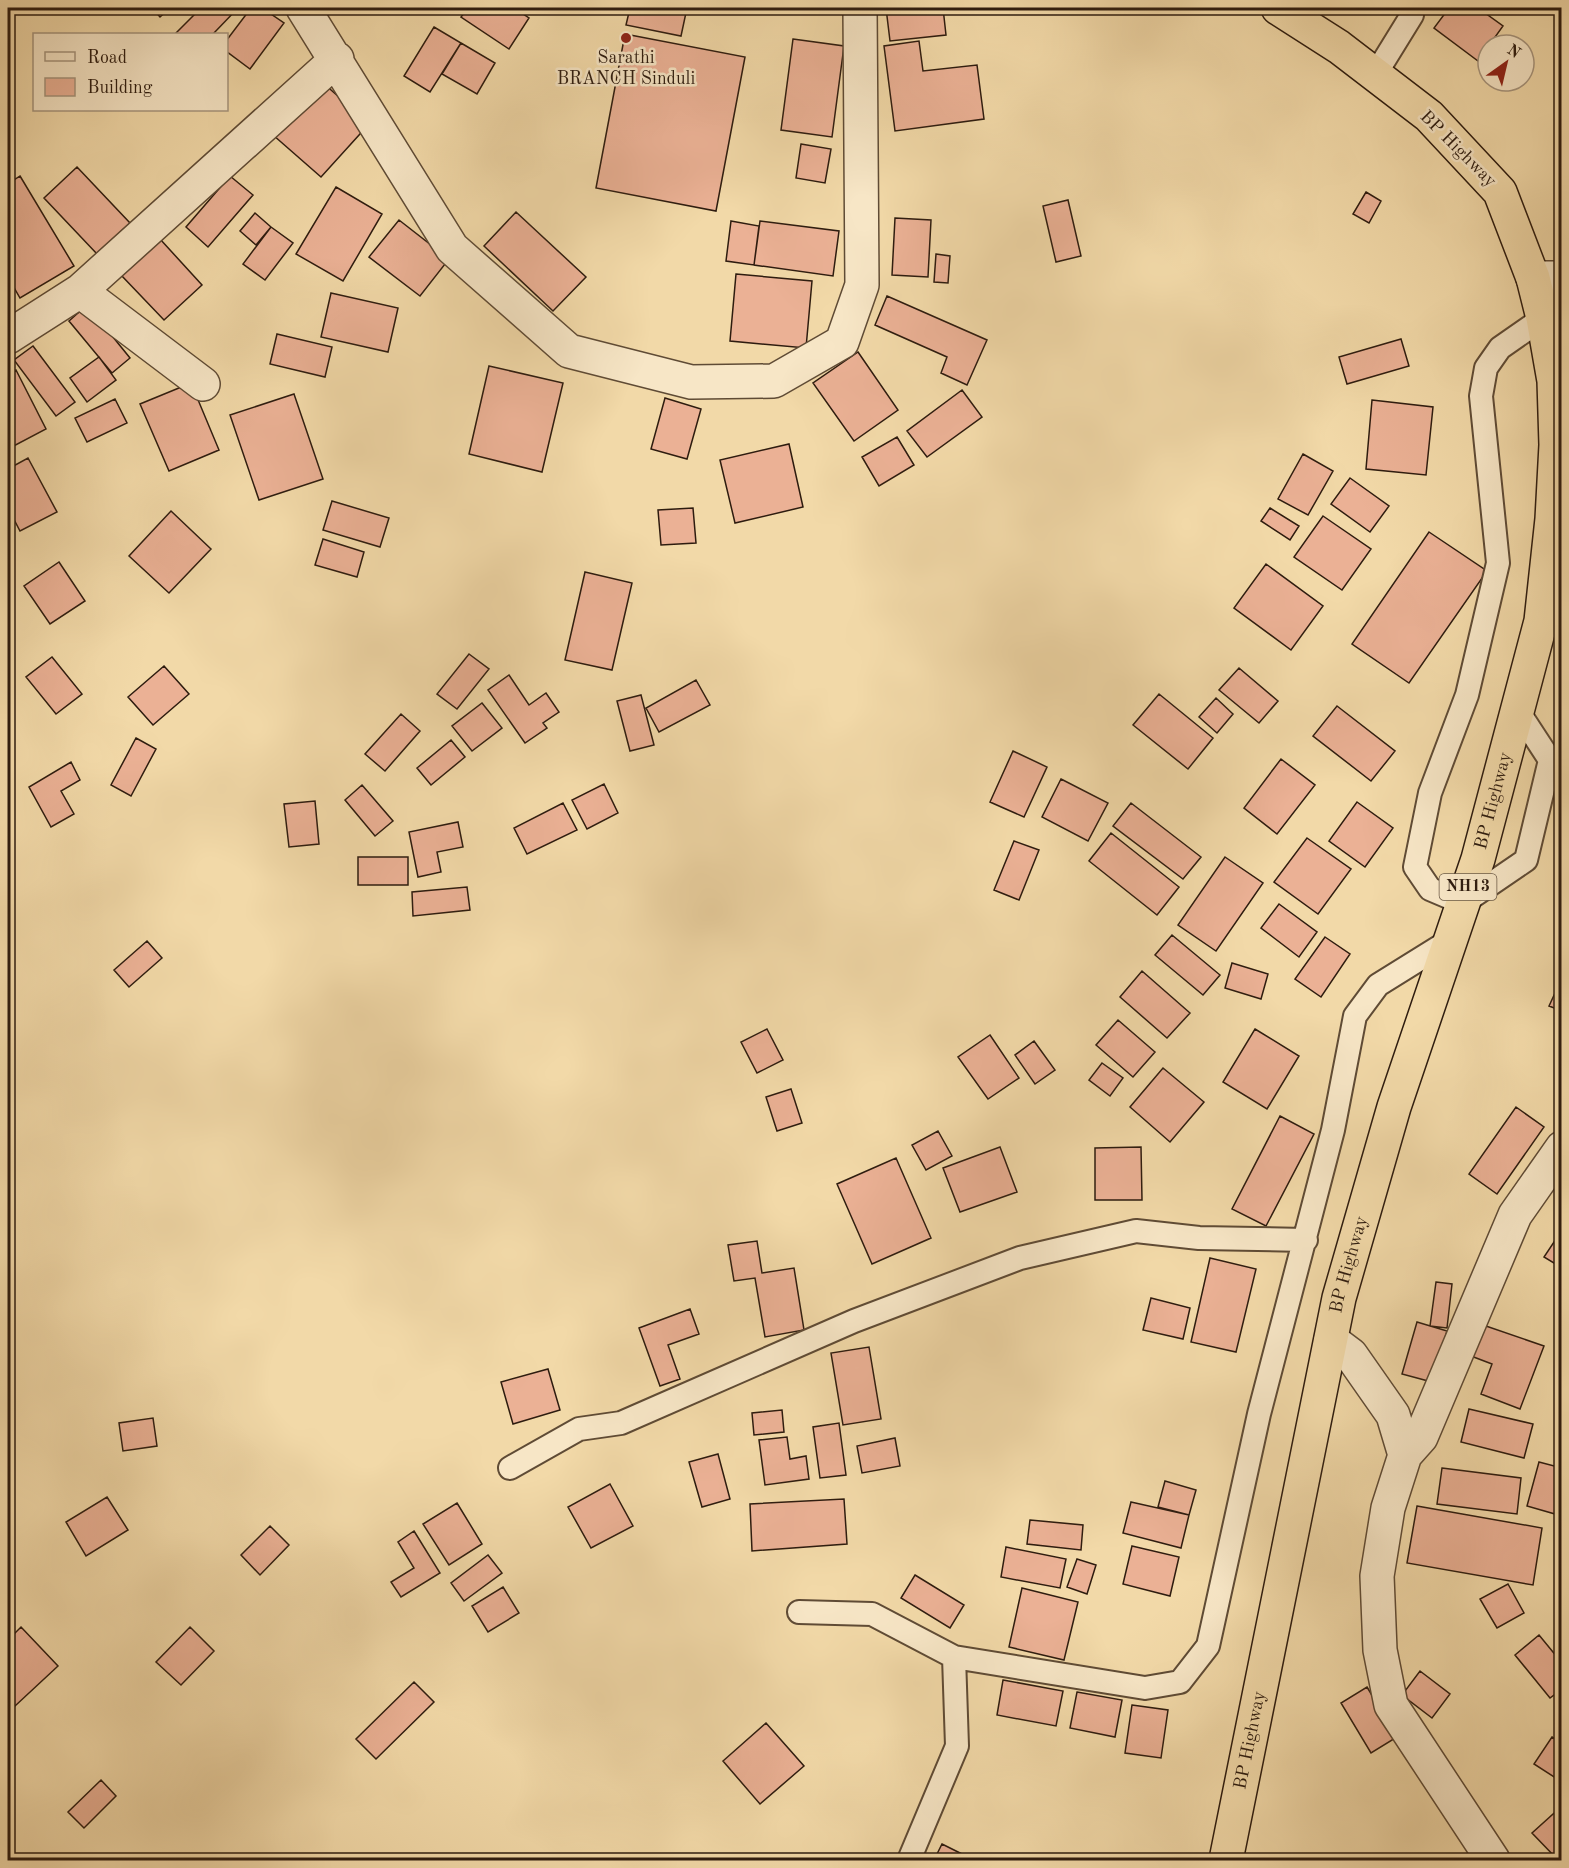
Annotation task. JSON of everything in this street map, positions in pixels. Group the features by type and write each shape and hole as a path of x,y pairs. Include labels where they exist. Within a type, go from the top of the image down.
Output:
{"highway":[{"name":"BP Highway","path":"1226,1860 1339,1298 1394,1107 1463,903 1518,711 1541,621 1552,519 1556,445 1554,381 1543,318 1547,278 1500,192 1429,116 1340,47 1278,8"}],"street":[{"path":"303,8 337,59 452,248 569,351 691,382 774,381 842,342 862,285 860,8"},
{"path":"8,337 80,291 337,59"},
{"path":"80,291 203,384"},
{"path":"1493,1860 1391,1705 1380,1650 1377,1576 1388,1509 1405,1455 1421,1437 1515,1215 1562,1148"},
{"path":"1331,1340 1351,1355 1392,1415 1405,1455"}],"lane":[{"path":"1375,75 1412,15 1413,8"},
{"path":"1518,711 1550,760 1526,860 1463,903 1430,889 1415,867 1430,794 1467,695 1498,563 1481,396 1486,368 1500,348 1543,318"},
{"path":"799,1612 872,1614 954,1657 1145,1688 1180,1682 1208,1646 1259,1414 1306,1240 1341,1097 1355,1016 1378,985 1452,939"},
{"path":"510,1468 579,1429 621,1423 854,1321 1020,1258 1136,1231 1198,1238 1306,1240"},
{"path":"909,1860 957,1746 954,1657"}],"building":[{"path":"152,8 170,8 160,17"},
{"path":"201,8 238,8 214,33 176,33"},
{"path":"251,8 262,8 284,23 250,69 228,52 228,38"},
{"path":"468,8 514,8 529,18 509,49 461,17"},
{"path":"630,8 687,8 681,36 626,25"},
{"path":"886,8 943,8 946,35 890,41"},
{"path":"1449,8 1478,8 1503,26 1498,33 1476,33 1476,60 1434,28"},
{"path":"434,27 461,43 430,92 404,76"},
{"path":"625,34 745,57 716,211 596,188"},
{"path":"793,39 844,46 832,137 781,130"},
{"path":"919,41 923,71 977,65 984,119 895,131 884,46"},
{"path":"461,43 495,63 477,94 442,74"},
{"path":"321,81 369,124 321,177 273,135"},
{"path":"801,144 831,149 825,183 796,178"},
{"path":"77,167 130,223 97,254 44,198"},
{"path":"20,176 74,266 20,298 8,277 8,184"},
{"path":"230,176 253,195 208,247 186,227"},
{"path":"336,187 382,214 343,281 296,254"},
{"path":"1366,192 1381,201 1369,223 1353,214"},
{"path":"1068,200 1081,256 1056,262 1043,206"},
{"path":"516,212 586,277 553,311 484,246"},
{"path":"255,213 271,227 256,245 240,231"},
{"path":"895,218 931,220 928,277 892,275"},
{"path":"399,220 449,259 420,296 369,257"},
{"path":"731,221 759,226 754,265 726,261"},
{"path":"760,221 839,231 833,276 754,265"},
{"path":"271,227 293,243 265,280 243,264"},
{"path":"160,239 202,285 164,320 121,275"},
{"path":"936,254 950,256 948,283 934,282"},
{"path":"736,274 812,281 806,348 730,341"},
{"path":"331,293 398,308 388,352 321,337"},
{"path":"887,296 987,340 967,385 941,373 947,357 875,325"},
{"path":"87,305 130,358 112,373 69,321"},
{"path":"277,334 332,347 325,377 270,364"},
{"path":"1401,339 1409,366 1347,384 1339,357"},
{"path":"33,346 75,402 56,416 14,360"},
{"path":"858,352 898,410 854,441 813,383"},
{"path":"99,357 116,380 87,402 70,378"},
{"path":"489,366 563,383 542,472 469,454"},
{"path":"16,370 46,429 8,449 8,374"},
{"path":"191,383 219,450 169,471 140,404"},
{"path":"962,390 982,417 927,457 907,431"},
{"path":"294,394 323,479 259,500 230,415"},
{"path":"665,398 701,409 687,459 651,449"},
{"path":"115,399 127,423 87,442 75,418"},
{"path":"1372,400 1433,407 1426,475 1366,469"},
{"path":"897,437 914,465 879,486 862,457"},
{"path":"789,444 803,507 735,523 720,460"},
{"path":"1303,454 1333,471 1308,515 1278,499"},
{"path":"28,458 57,512 20,531 8,508 8,469"},
{"path":"1350,478 1389,506 1370,532 1331,504"},
{"path":"332,501 389,518 380,547 323,530"},
{"path":"693,508 696,543 661,545 658,510"},
{"path":"1270,508 1299,526 1290,540 1261,521"},
{"path":"171,511 211,549 169,593 129,556"},
{"path":"1323,516 1371,549 1342,590 1294,557"},
{"path":"1429,532 1487,571 1409,683 1352,644"},
{"path":"323,539 364,552 357,577 315,565"},
{"path":"59,562 85,601 50,624 24,586"},
{"path":"1266,564 1323,606 1291,650 1234,608"},
{"path":"585,572 632,583 612,670 565,660"},
{"path":"469,654 489,669 457,709 437,694"},
{"path":"52,657 82,694 56,714 26,677"},
{"path":"164,666 189,694 153,725 128,697"},
{"path":"1239,668 1278,701 1259,723 1219,690"},
{"path":"509,675 529,705 546,693 559,712 543,723 547,728 525,743 488,690"},
{"path":"696,680 710,705 659,732 646,708"},
{"path":"1159,694 1213,738 1188,769 1133,725"},
{"path":"641,695 654,745 630,751 617,701"},
{"path":"1216,698 1233,714 1217,733 1199,717"},
{"path":"482,703 502,728 472,751 452,726"},
{"path":"1337,706 1395,751 1371,781 1313,736"},
{"path":"401,714 420,731 385,771 365,754"},
{"path":"136,738 156,749 131,796 111,785"},
{"path":"451,740 465,757 431,785 417,768"},
{"path":"1013,751 1047,767 1024,817 990,802"},
{"path":"1281,759 1315,785 1277,834 1244,808"},
{"path":"71,762 80,780 61,791 74,814 51,827 29,787"},
{"path":"1061,779 1108,803 1088,841 1042,817"},
{"path":"604,784 618,813 587,829 572,800"},
{"path":"362,785 393,821 375,836 345,800"},
{"path":"315,801 319,844 289,847 284,804"},
{"path":"1357,802 1393,828 1365,867 1329,841"},
{"path":"563,803 577,830 527,854 514,828"},
{"path":"1131,803 1201,857 1183,879 1113,826"},
{"path":"458,822 463,847 437,852 441,872 418,877 409,832"},
{"path":"1111,833 1179,887 1157,915 1089,861"},
{"path":"1307,838 1351,869 1318,914 1274,882"},
{"path":"1014,841 1039,850 1019,900 994,890"},
{"path":"358,857 408,857 408,885 358,885"},
{"path":"1225,857 1263,883 1216,951 1178,925"},
{"path":"467,887 470,910 413,916 412,892"},
{"path":"1279,904 1317,932 1299,957 1261,928"},
{"path":"1172,935 1220,975 1203,995 1155,955"},
{"path":"1325,937 1350,954 1321,997 1295,979"},
{"path":"147,941 162,958 129,987 114,970"},
{"path":"1232,963 1268,974 1261,999 1225,988"},
{"path":"1142,971 1190,1013 1167,1038 1120,997"},
{"path":"1562,978 1562,1011 1549,1006"},
{"path":"1118,1020 1155,1052 1133,1077 1096,1045"},
{"path":"767,1029 783,1060 757,1073 741,1042"},
{"path":"1255,1029 1299,1056 1267,1109 1223,1082"},
{"path":"990,1035 1019,1078 988,1099 958,1057"},
{"path":"1034,1041 1055,1070 1035,1084 1015,1055"},
{"path":"1102,1063 1123,1078 1110,1096 1089,1080"},
{"path":"1163,1068 1204,1102 1170,1142 1130,1107"},
{"path":"791,1089 802,1123 777,1131 766,1097"},
{"path":"1516,1107 1544,1127 1497,1194 1469,1174"},
{"path":"1280,1116 1314,1134 1266,1226 1232,1209"},
{"path":"938,1131 952,1156 926,1170 912,1145"},
{"path":"1000,1147 1017,1192 960,1212 943,1168"},
{"path":"1141,1147 1142,1200 1095,1200 1095,1148"},
{"path":"896,1158 931,1238 872,1264 837,1184"},
{"path":"1562,1230 1562,1268 1544,1257"},
{"path":"757,1241 762,1273 794,1268 804,1330 765,1337 755,1278 734,1281 728,1245"},
{"path":"1210,1258 1256,1269 1236,1352 1191,1342"},
{"path":"1436,1282 1452,1284 1447,1328 1430,1326"},
{"path":"1151,1298 1190,1308 1183,1339 1143,1330"},
{"path":"690,1309 699,1334 668,1345 680,1379 660,1386 639,1328"},
{"path":"1417,1322 1447,1331 1432,1382 1402,1374"},
{"path":"1483,1325 1544,1346 1520,1409 1481,1394 1492,1364 1471,1356"},
{"path":"869,1347 881,1419 843,1425 831,1353"},
{"path":"548,1369 560,1410 513,1424 501,1382"},
{"path":"1469,1409 1533,1424 1524,1458 1461,1442"},
{"path":"782,1410 784,1432 754,1435 752,1413"},
{"path":"153,1418 157,1446 123,1451 119,1423"},
{"path":"839,1423 846,1475 820,1478 813,1427"},
{"path":"787,1437 790,1459 806,1456 809,1479 765,1485 759,1440"},
{"path":"895,1438 900,1466 862,1473 857,1446"},
{"path":"718,1454 730,1499 702,1507 689,1462"},
{"path":"1539,1462 1562,1468 1562,1492 1555,1514 1527,1506"},
{"path":"1442,1468 1521,1478 1517,1514 1437,1504"},
{"path":"1165,1481 1196,1490 1189,1515 1158,1507"},
{"path":"610,1484 633,1526 591,1548 568,1507"},
{"path":"107,1497 128,1530 86,1556 66,1522"},
{"path":"844,1499 847,1544 752,1551 750,1504"},
{"path":"1131,1502 1189,1515 1181,1548 1123,1533"},
{"path":"457,1503 482,1544 449,1565 423,1524"},
{"path":"1417,1506 1542,1528 1533,1585 1407,1563"},
{"path":"1030,1520 1083,1525 1081,1550 1027,1544"},
{"path":"270,1526 289,1545 260,1575 241,1555"},
{"path":"414,1531 440,1573 401,1597 391,1582 414,1568 398,1542"},
{"path":"1132,1546 1179,1557 1170,1596 1123,1584"},
{"path":"1006,1547 1066,1559 1060,1588 1001,1577"},
{"path":"488,1555 502,1573 464,1601 451,1583"},
{"path":"1077,1559 1096,1565 1087,1594 1067,1587"},
{"path":"915,1575 964,1605 950,1628 901,1598"},
{"path":"1508,1584 1524,1613 1497,1628 1480,1599"},
{"path":"503,1587 519,1613 488,1632 472,1606"},
{"path":"1022,1588 1078,1602 1064,1660 1009,1647"},
{"path":"21,1627 58,1666 15,1706 8,1698 8,1640"},
{"path":"190,1627 214,1651 181,1685 156,1662"},
{"path":"1539,1635 1562,1663 1562,1689 1550,1698 1515,1655"},
{"path":"1420,1671 1450,1694 1432,1718 1402,1695"},
{"path":"1003,1680 1063,1691 1056,1726 997,1715"},
{"path":"414,1682 434,1702 376,1759 356,1739"},
{"path":"1367,1687 1397,1737 1371,1753 1341,1703"},
{"path":"1077,1692 1122,1700 1115,1737 1070,1728"},
{"path":"1132,1705 1168,1710 1161,1758 1125,1753"},
{"path":"766,1723 804,1766 760,1804 723,1761"},
{"path":"1552,1737 1562,1743 1562,1782 1534,1764"},
{"path":"101,1780 116,1796 84,1828 68,1812"},
{"path":"1562,1806 1562,1860 1558,1860 1532,1833"},
{"path":"942,1844 968,1857 967,1860 934,1860"}],"place":[{"name":"Sarathi BRANCH Sinduli","path":"626,38"}]}
